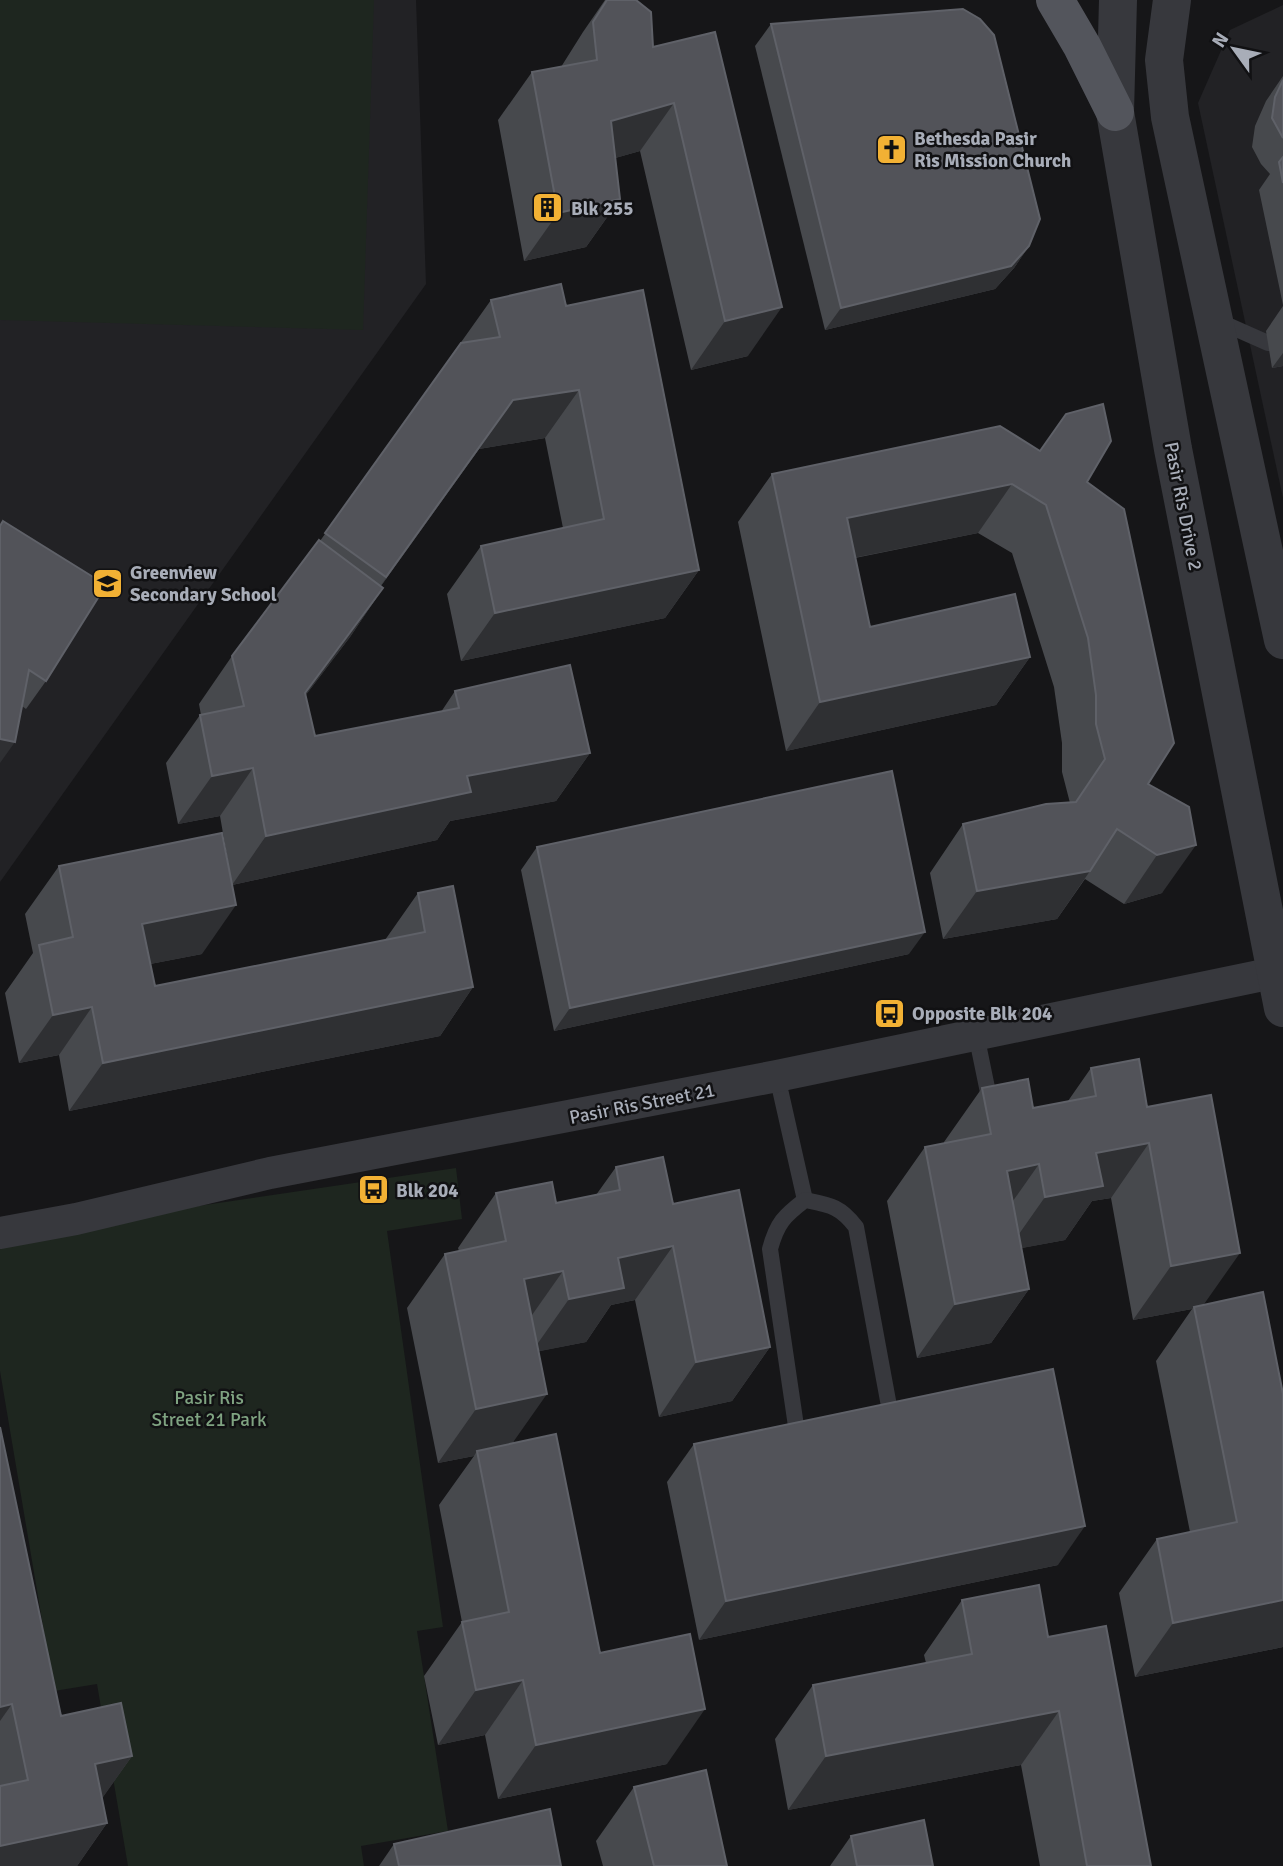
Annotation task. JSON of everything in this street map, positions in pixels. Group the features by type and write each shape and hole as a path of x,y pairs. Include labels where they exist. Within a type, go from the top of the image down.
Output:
{"main road":[{"path":"1055,0 1115,112"}],"street":[{"name":"Pasir Ris Drive 2","path":"1118,0 1115,112 1173,449 1280,983"},
{"path":"1171,0 1164,61 1170,117 1282,629"},
{"name":"Pasir Ris Street 21","path":"0,1233 76,1219 270,1173 777,1076 976,1034 1280,983"}],"lane":[{"path":"1214,319 1268,343"},
{"path":"976,1034 994,1124"},
{"path":"777,1076 805,1200"},
{"path":"796,1426 770,1249 775,1230 785,1215 805,1200 832,1205 846,1213 856,1227 889,1406"}],"shaded area":[{"name":"Greenview Secondary School","path":"0,0 416,0 426,284 0,882"},
{"path":"1283,5 1283,498 1198,103 1230,30"}],"green space":[{"path":"0,0 374,0 363,330 0,320"},
{"name":"Pasir Ris Street 21 Park","path":"456,1168 462,1219 387,1231 443,1627 417,1631 448,1831 361,1846 364,1866 128,1866 97,1684 54,1691 0,1371 0,1235"}],"building":[{"path":"607,0 636,0 651,12 653,47 715,32 782,307 725,321 674,103 611,121 620,199 558,213 532,72 597,60 593,22"},
{"name":"Bethesda Pasir Ris Mission Church","path":"963,9 980,19 994,35 1040,219 1029,246 1011,266 841,308 771,24"},
{"path":"1283,80 1283,138 1272,118 1275,97"},
{"path":"1283,157 1283,183 1279,162"},
{"path":"561,284 566,306 643,290 699,570 495,613 481,546 604,519 579,390 513,400 386,577 325,533 461,343 500,337 491,300"},
{"path":"1103,404 1111,441 1087,482 1124,509 1174,743 1148,784 1189,807 1196,845 1157,855 1117,829 1090,871 977,891 963,824 1046,804 1076,802 1105,759 1096,724 1096,695 1088,638 1046,505 1012,484 847,518 870,627 1015,594 1030,657 820,702 772,474 1000,426 1040,451 1066,414"},
{"path":"3,521 106,585 46,681 29,670 15,742 0,739 0,526"},
{"path":"319,540 383,588 305,693 315,736 459,708 455,691 570,665 590,753 467,776 471,792 266,836 253,768 212,776 200,715 244,706 232,656"},
{"path":"892,771 925,932 570,1008 537,847"},
{"path":"222,833 236,905 142,924 155,986 425,932 418,893 453,886 473,987 103,1063 92,1007 53,1015 39,945 73,937 59,866"},
{"path":"1139,1059 1147,1107 1211,1095 1240,1253 1171,1266 1149,1143 1096,1153 1103,1186 1045,1197 1039,1164 1007,1171 1029,1289 955,1304 925,1147 991,1134 982,1088 1028,1079 1033,1108 1096,1096 1091,1068"},
{"path":"663,1157 673,1204 739,1190 770,1347 696,1362 673,1246 618,1258 624,1288 569,1299 563,1271 524,1279 547,1394 476,1409 445,1254 506,1241 496,1193 552,1182 556,1203 620,1190 616,1167"},
{"path":"1263,1292 1283,1394 1283,1600 1173,1623 1157,1539 1237,1522 1194,1307"},
{"path":"1053,1369 1085,1526 726,1601 694,1444"},
{"path":"0,1427 61,1716 121,1703 132,1756 95,1764 107,1823 0,1846 0,1786 28,1780 12,1704 0,1707"},
{"path":"556,1434 600,1653 690,1634 705,1709 536,1745 523,1680 476,1690 462,1622 509,1612 477,1451"},
{"path":"1039,1585 1048,1637 1106,1626 1151,1866 1087,1866 1059,1711 826,1756 813,1685 972,1654 962,1600"},
{"path":"706,1770 727,1866 654,1866 634,1787"},
{"path":"550,1809 561,1866 399,1866 394,1844"},
{"path":"924,1820 933,1866 857,1866 851,1836"}],"place":[{"name":"Bethesda Pasir Ris Mission Church","path":"891,149"},
{"name":"Blk 255","path":"548,208"},
{"name":"Greenview Secondary School","path":"107,583"},
{"name":"Opposite Blk 204","path":"889,1013"},
{"name":"Blk 204","path":"373,1190"}]}
